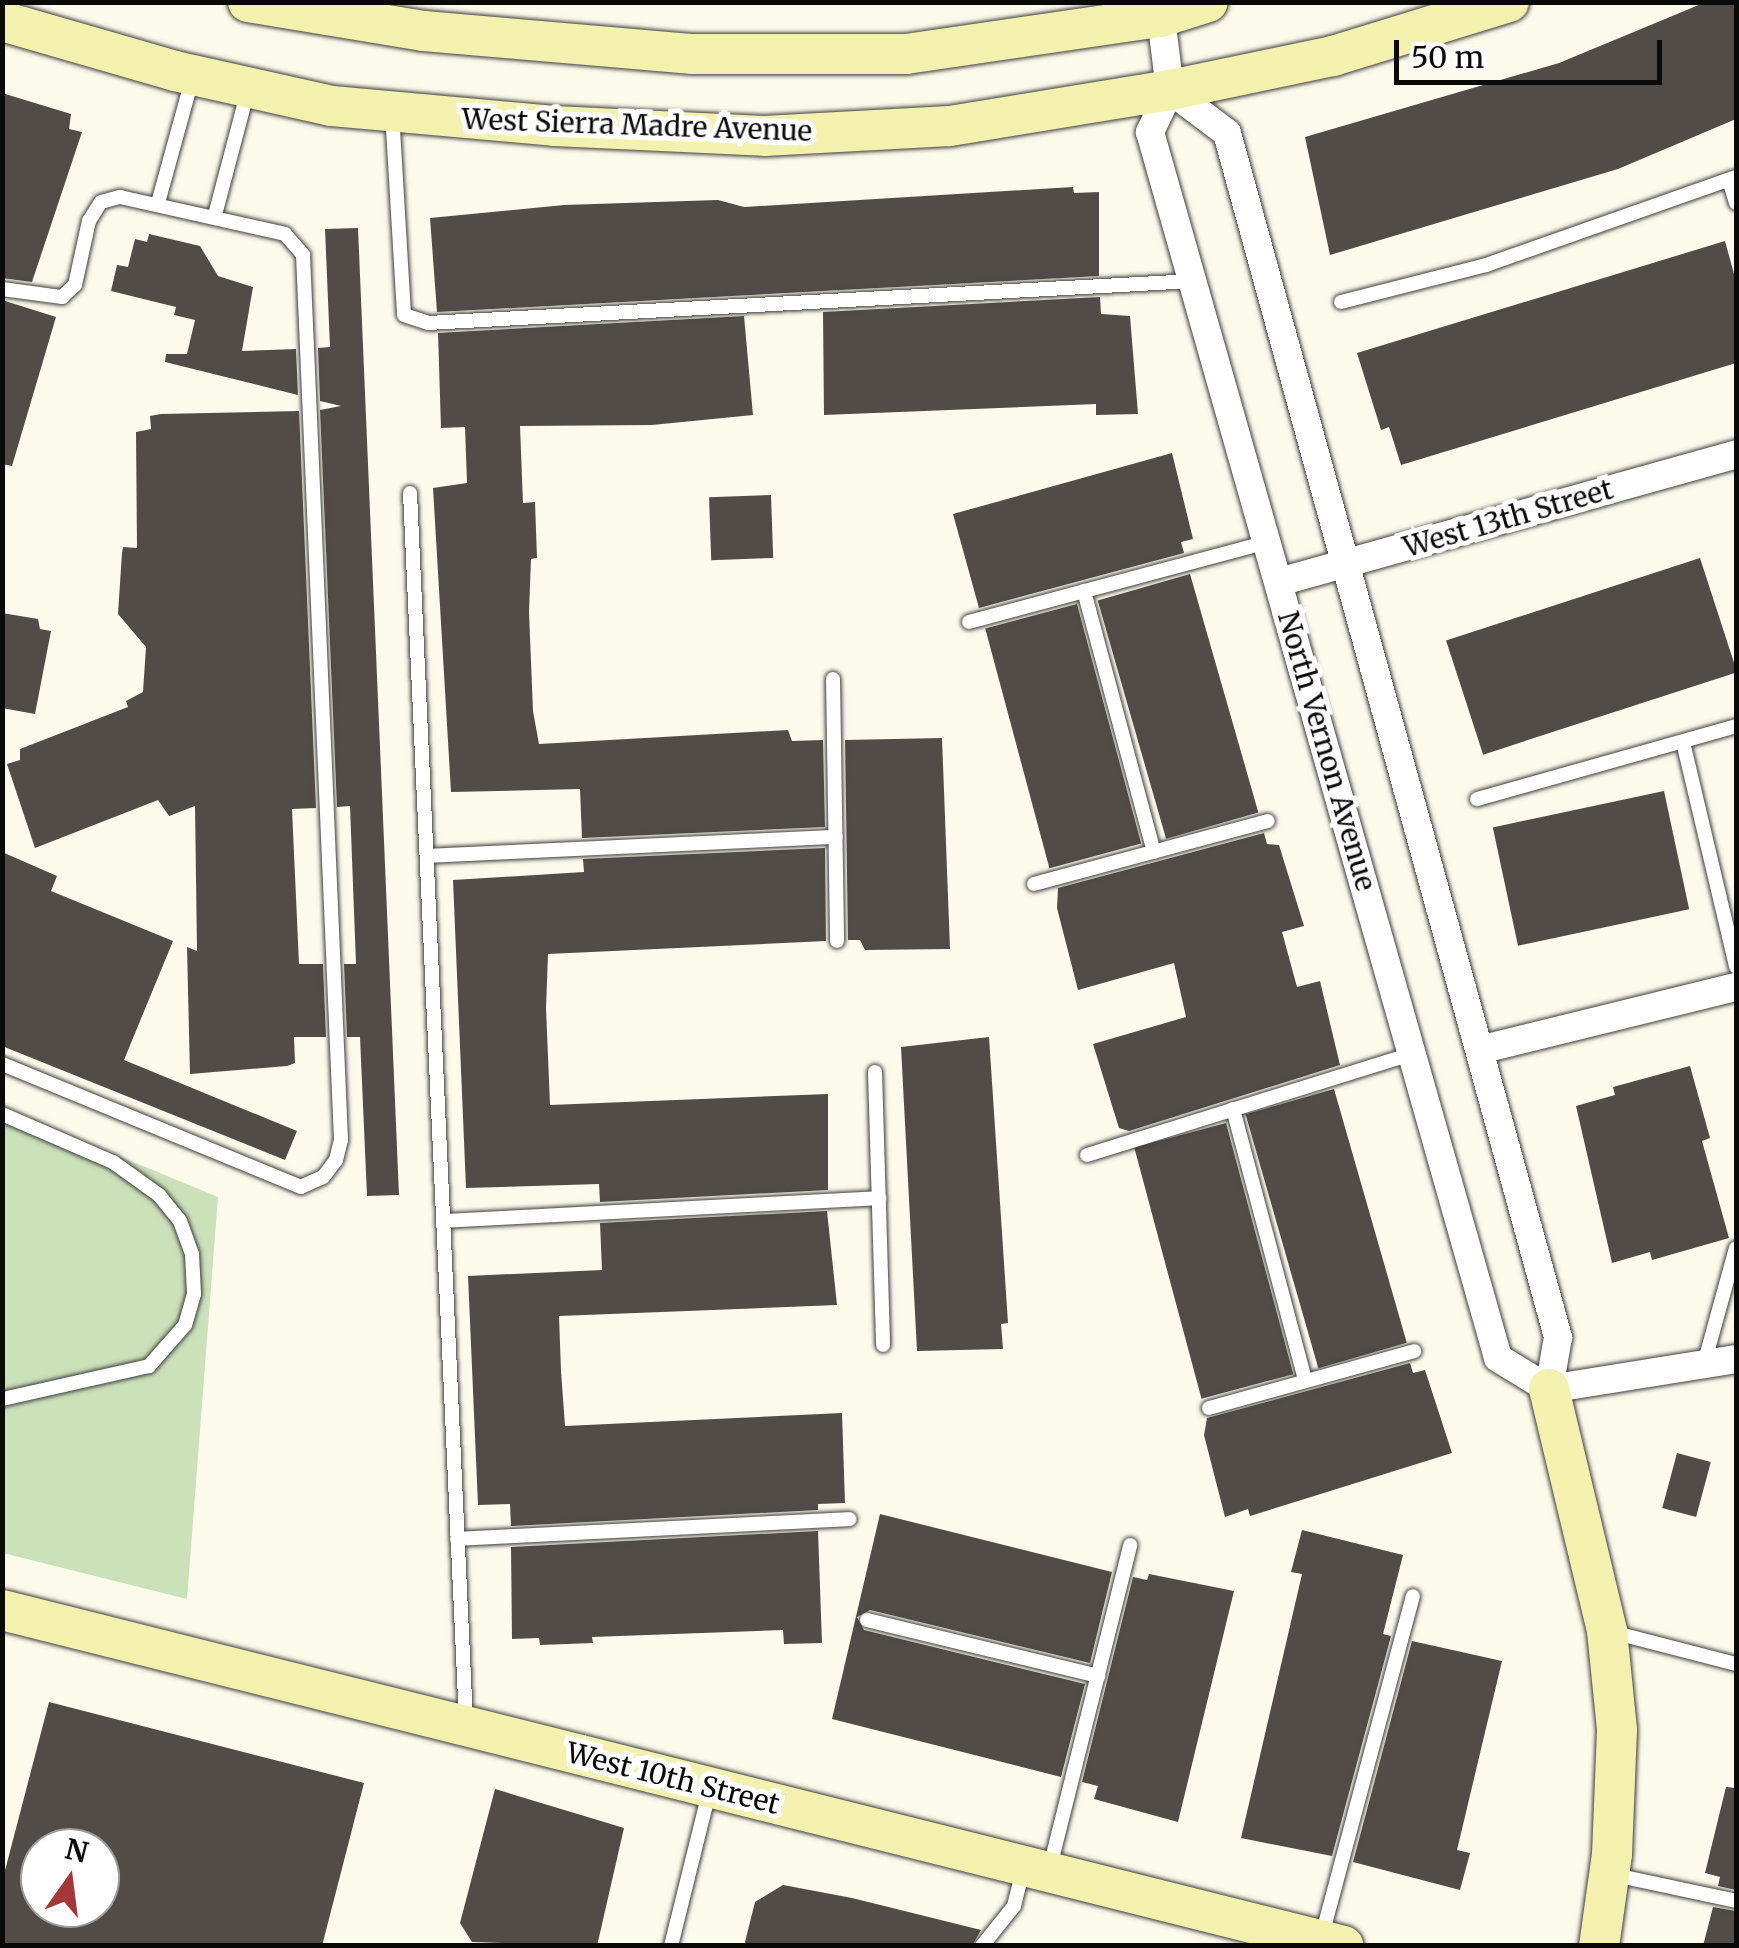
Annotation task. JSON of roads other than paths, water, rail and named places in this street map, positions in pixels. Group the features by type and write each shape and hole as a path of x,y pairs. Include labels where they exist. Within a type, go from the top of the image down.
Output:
{"street":[{"path":"248,2 424,30 693,54 906,54 1161,16 1208,2"},
{"name":"West Sierra Madre Avenue","path":"2,21 193,76 392,112 764,136 950,126 1170,90 1333,56 1509,2"},
{"name":"North Vernon Avenue","path":"1161,16 1170,90 1150,132 1498,1358 1549,1389"},
{"path":"1170,90 1227,133 1342,564 1483,1050 1558,1340 1549,1389 1607,1631 1617,1730 1609,1874 1598,1946"},
{"name":"West 13th Street","path":"1279,582 1736,454"},
{"path":"1483,1050 1736,987"},
{"path":"1549,1389 1736,1360"},
{"name":"West 10th Street","path":"2,1610 1036,1869 1230,1924 1332,1942"}],"lane":[{"path":"158,203 193,76"},
{"path":"215,215 248,88"},
{"path":"392,112 404,316 428,323 1193,282"},
{"path":"1341,302 1486,265 1733,178 1736,202"},
{"path":"2,289 62,296 75,285 88,221 101,202 120,197 215,215 285,234 303,256 341,1140 336,1160 324,1177 301,1187 2,1064"},
{"path":"410,493 466,1726"},
{"path":"969,622 1268,542"},
{"path":"1084,591 1154,852"},
{"path":"833,679 837,941"},
{"path":"1477,799 1736,726"},
{"path":"1683,742 1736,967"},
{"path":"1034,884 1268,821"},
{"path":"427,856 836,837"},
{"path":"1087,1154 1412,1054"},
{"path":"875,1072 883,1346"},
{"path":"1233,1109 1305,1378"},
{"path":"2,1114 112,1162 159,1195 180,1221 192,1254 194,1294 185,1325 149,1366 2,1399"},
{"path":"444,1221 879,1198"},
{"path":"1704,1364 1736,1248"},
{"path":"1209,1408 1305,1378 1414,1351"},
{"path":"458,1540 849,1519"},
{"path":"982,1946 1014,1906 1036,1869 1098,1676 1130,1546"},
{"path":"1332,1942 1413,1596"},
{"path":"866,1620 1098,1676"},
{"path":"1607,1631 1736,1664"},
{"path":"671,1946 711,1787"},
{"path":"1609,1874 1736,1901"}]}
